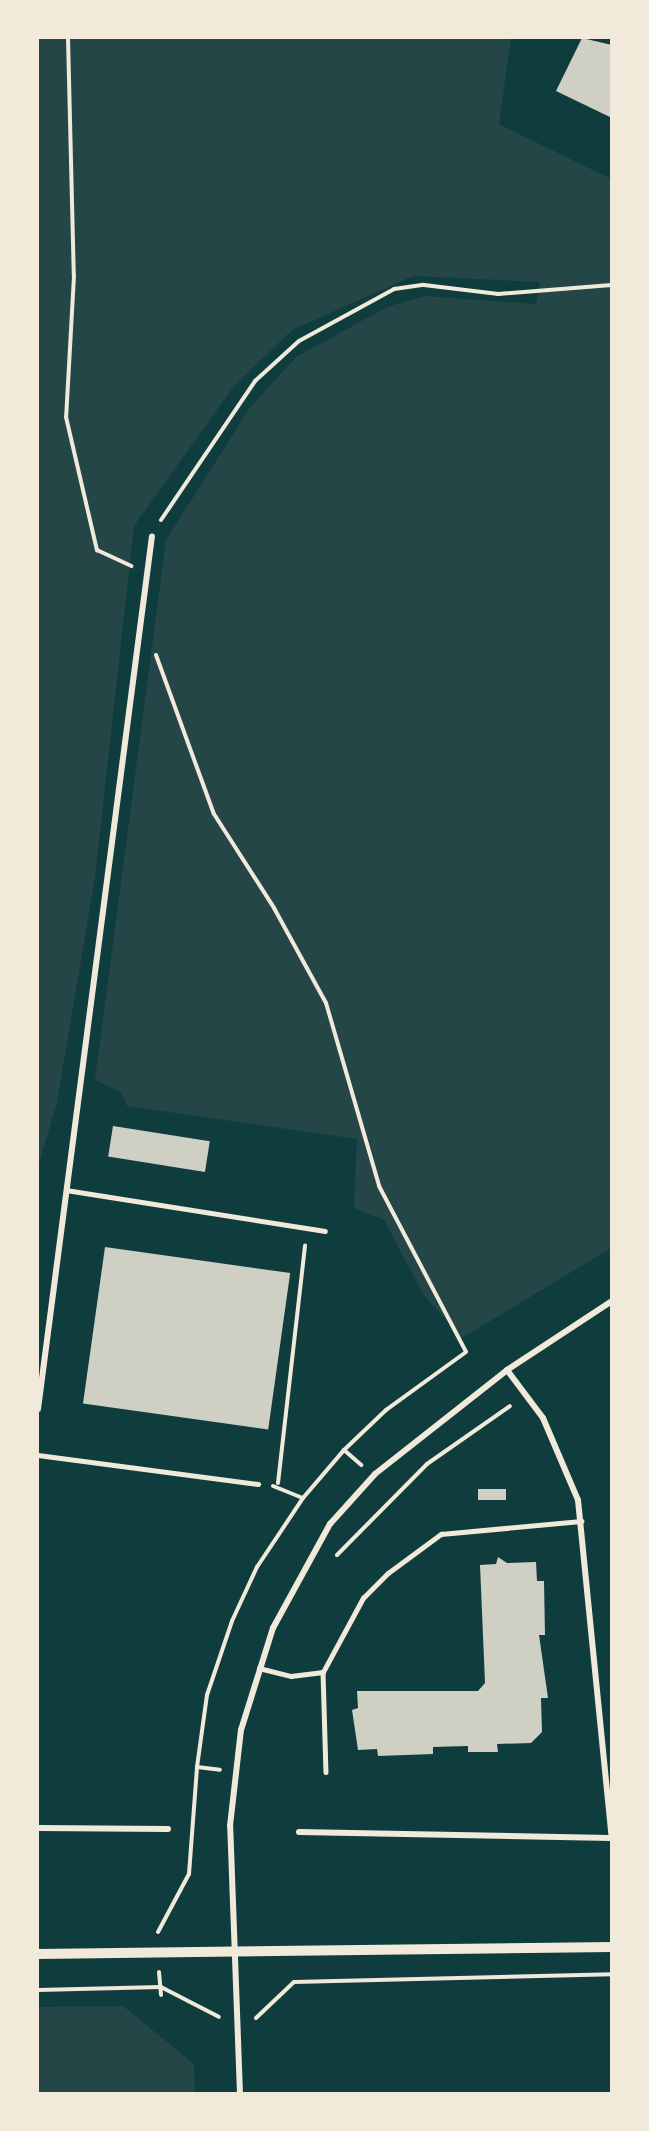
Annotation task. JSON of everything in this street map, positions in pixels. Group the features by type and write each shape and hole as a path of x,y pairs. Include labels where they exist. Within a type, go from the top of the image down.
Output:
{"street":[{"path":"38,1409 152,536"},
{"path":"240,2094 230,1827 234,1773 259,1668 291,1590 324,1534 373,1476 507,1370 612,1301"},
{"path":"299,1832 611,1838 581,1521 543,1418 507,1370"},
{"path":"38,1828 168,1829"},
{"path":"38,1954 612,1947"}],"lane":[{"path":"66,1190 325,1231"},
{"path":"38,1455 258,1484"},
{"path":"326,1772 323,1672 363,1598 388,1573 441,1534 581,1521"},
{"path":"259,1668 291,1676 323,1672"}],"path":[{"path":"68,38 74,276 66,417 97,550 147,573"},
{"path":"152,536 255,381 300,341 384,295 424,285 498,294 612,285"},
{"path":"142,612 214,814 274,908 326,1004 379,1186 466,1352 386,1410 344,1450 303,1498 257,1567 232,1621 207,1695 197,1767 189,1874 158,1929 157,1953 161,1995"},
{"path":"303,1498 278,1486 307,1229"},
{"path":"334,1559 361,1525 427,1464 526,1394"},
{"path":"344,1450 373,1476"},
{"path":"197,1767 234,1773"},
{"path":"254,2020 294,1982 612,1974"},
{"path":"38,1990 161,1987 225,2020"}],"shaded area":[{"path":"38,38 511,38 499,124 611,179 611,1248 462,1338 423,1294 384,1220 354,1208 357,1139 127,1106 121,1092 95,1080 166,540 249,409 296,357 387,307 424,296 536,304 540,282 413,276 292,330 234,386 134,526 95,878 57,1102 38,1167"},
{"path":"123,2006 194,2064 195,2093 38,2093 38,2007"}],"building":[{"path":"582,38 612,45 612,118 556,91"},
{"path":"113,1126 210,1141 205,1172 108,1157"},
{"path":"105,1247 290,1273 268,1429 83,1403"},
{"path":"478,1489 506,1489 506,1500 478,1500"},
{"path":"498,1557 507,1563 536,1562 537,1581 544,1581 545,1635 539,1635 548,1698 541,1698 542,1732 531,1743 497,1744 498,1752 468,1752 468,1746 433,1747 433,1754 378,1756 377,1749 358,1750 352,1710 358,1708 357,1691 478,1691 485,1683 480,1565 496,1564"}]}
